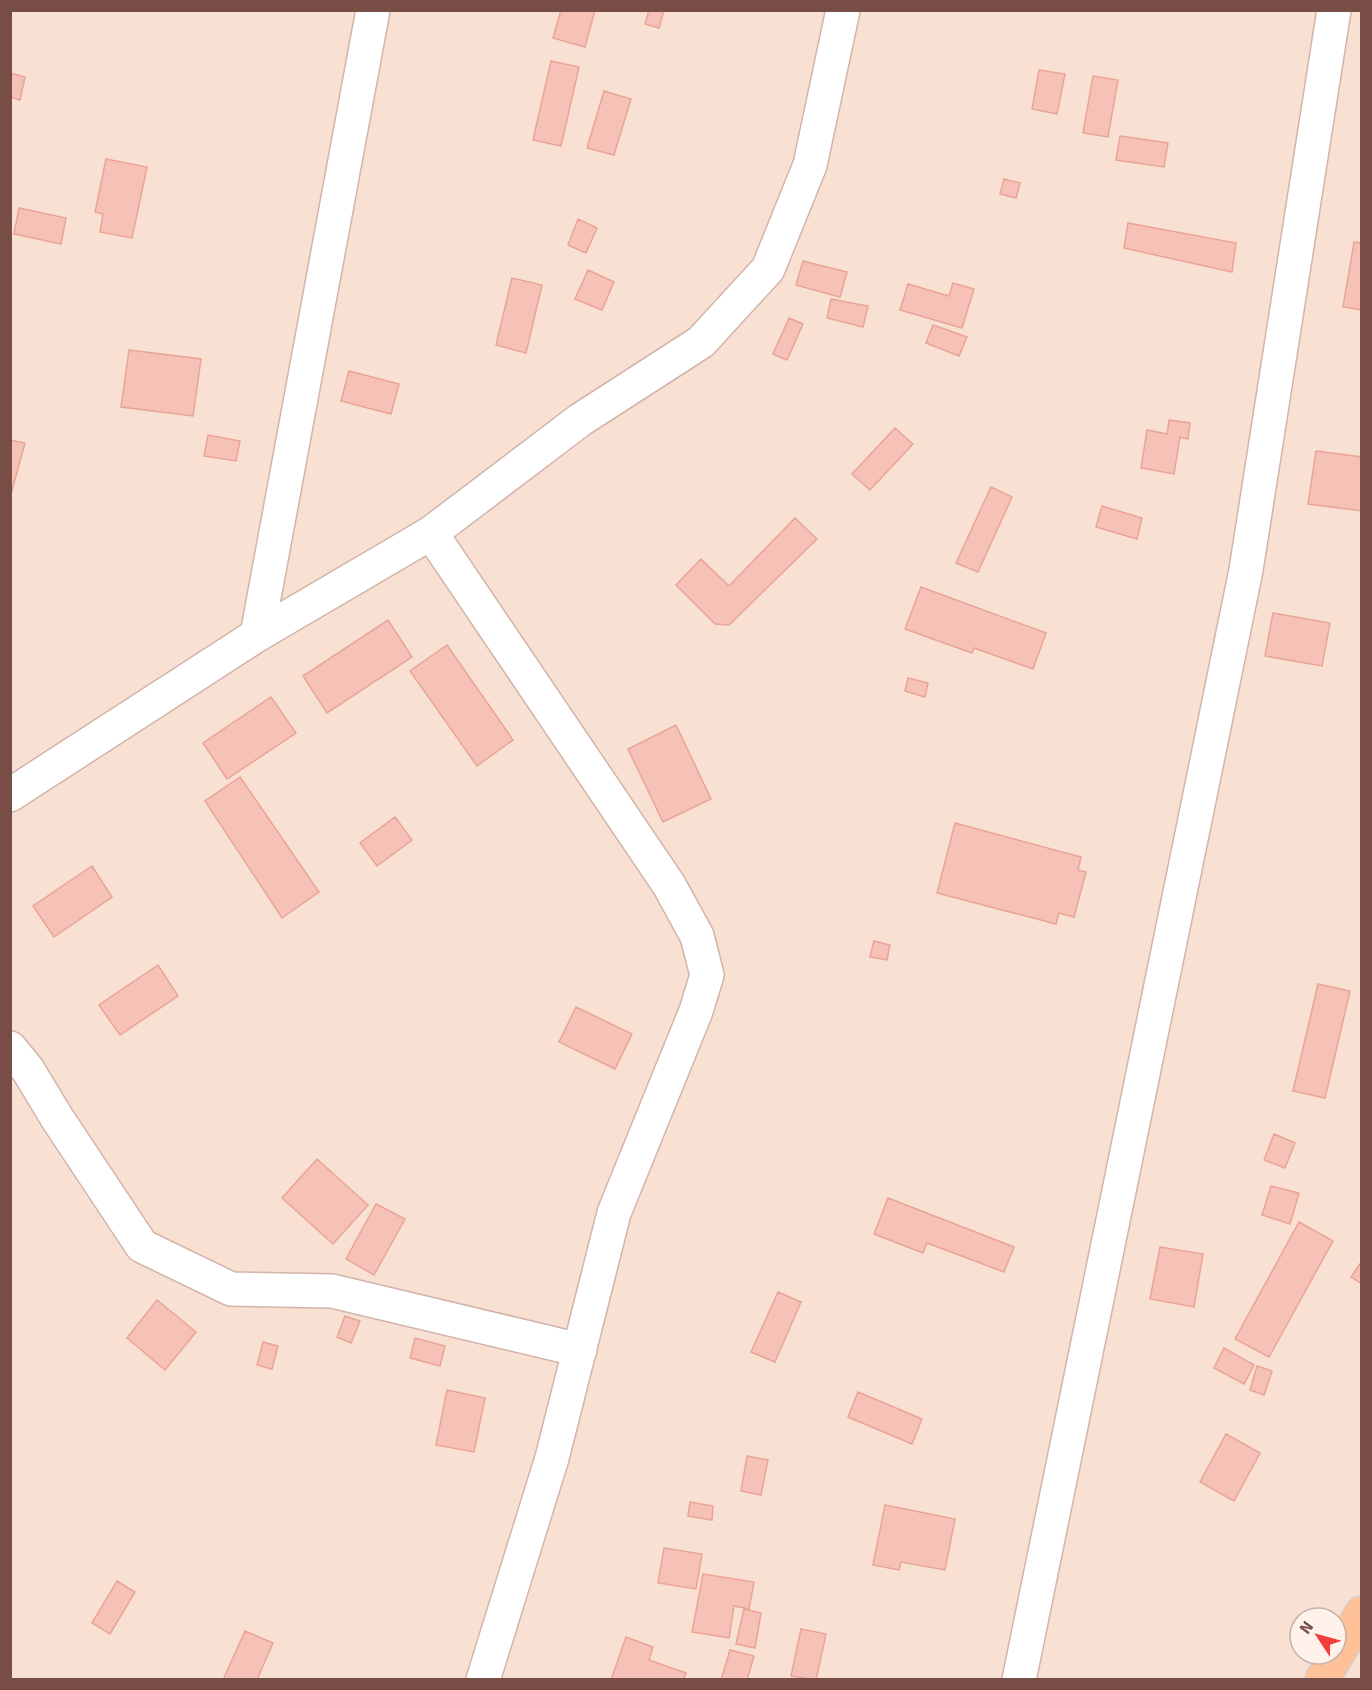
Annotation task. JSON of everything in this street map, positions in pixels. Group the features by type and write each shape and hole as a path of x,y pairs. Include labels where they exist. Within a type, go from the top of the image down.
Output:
{"main road":[{"path":"1322,1680 1362,1613"}],"street":[{"path":"257,635 373,10"},
{"path":"10,795 257,635 431,533 580,420 701,342 768,269 810,165 843,10"},
{"path":"1019,1680 1246,570 1334,10"},
{"path":"431,533 669,885 697,936 707,975 696,1011 614,1213 552,1458 483,1680"},
{"path":"10,1048 28,1070 142,1246 231,1288 332,1291 580,1350"}],"shaded area":[{"path":"11,11 1361,11 1361,1679 11,1680"}],"building":[{"path":"561,10 595,10 585,47 553,38"},
{"path":"649,10 664,10 659,28 645,24"},
{"path":"551,61 579,67 561,146 533,140"},
{"path":"1039,70 1065,74 1057,114 1032,109"},
{"path":"10,73 25,77 20,100 10,97"},
{"path":"1093,76 1118,80 1108,137 1083,133"},
{"path":"604,91 631,99 614,155 587,148"},
{"path":"1120,136 1168,143 1164,167 1116,160"},
{"path":"106,159 147,167 132,238 100,232 103,214 95,212"},
{"path":"1004,179 1020,183 1016,198 1000,194"},
{"path":"19,208 66,218 61,244 14,234"},
{"path":"578,219 597,228 586,253 568,245"},
{"path":"1128,223 1236,243 1232,272 1124,248"},
{"path":"1354,242 1362,243 1362,310 1343,307"},
{"path":"803,261 847,272 840,297 796,285"},
{"path":"588,270 614,282 602,310 575,299"},
{"path":"512,278 542,285 526,353 496,345"},
{"path":"953,283 974,289 962,328 900,310 908,284 949,296"},
{"path":"831,299 868,306 863,327 827,318"},
{"path":"789,318 803,324 787,360 773,354"},
{"path":"933,325 967,337 959,356 926,343"},
{"path":"129,350 201,359 193,416 121,407"},
{"path":"349,371 399,384 391,414 341,401"},
{"path":"1169,420 1190,423 1188,439 1180,437 1174,474 1141,468 1147,430 1167,434"},
{"path":"895,428 913,444 870,490 852,474"},
{"path":"208,435 240,441 236,461 204,456"},
{"path":"10,440 25,443 11,494 10,494"},
{"path":"1316,451 1362,457 1362,511 1308,504"},
{"path":"991,487 1012,497 978,572 956,563"},
{"path":"1102,506 1142,518 1137,539 1096,527"},
{"path":"795,518 817,539 729,625 715,624 676,585 701,559 729,586"},
{"path":"921,587 1046,633 1033,669 974,648 972,653 905,629"},
{"path":"1273,613 1330,623 1322,666 1265,656"},
{"path":"388,620 412,657 327,713 303,676"},
{"path":"447,645 513,740 477,766 410,671"},
{"path":"908,678 928,683 925,697 905,691"},
{"path":"271,697 296,733 227,779 203,743"},
{"path":"676,725 711,799 663,822 628,749"},
{"path":"240,777 319,892 282,918 205,801"},
{"path":"395,817 412,840 377,866 360,843"},
{"path":"955,823 1081,857 1078,870 1086,872 1074,917 1059,913 1056,924 937,893"},
{"path":"92,866 112,897 54,937 33,906"},
{"path":"874,941 890,945 887,960 870,957"},
{"path":"158,965 178,996 120,1035 99,1005"},
{"path":"1318,984 1350,991 1325,1098 1293,1091"},
{"path":"576,1007 632,1034 615,1069 559,1042"},
{"path":"1274,1134 1295,1143 1285,1168 1264,1160"},
{"path":"317,1159 368,1205 333,1244 282,1198"},
{"path":"1271,1186 1299,1193 1290,1224 1262,1215"},
{"path":"888,1198 1014,1247 1004,1272 927,1243 923,1253 874,1234"},
{"path":"376,1204 405,1219 374,1275 346,1259"},
{"path":"1299,1222 1333,1241 1269,1357 1235,1339"},
{"path":"1160,1247 1203,1254 1194,1307 1150,1299"},
{"path":"1362,1261 1362,1284 1351,1277"},
{"path":"778,1292 801,1302 775,1362 751,1352"},
{"path":"157,1300 196,1332 165,1370 127,1338"},
{"path":"345,1316 360,1321 351,1343 337,1337"},
{"path":"415,1338 445,1346 440,1366 410,1358"},
{"path":"263,1342 278,1346 272,1369 257,1365"},
{"path":"1224,1348 1254,1365 1244,1384 1214,1368"},
{"path":"1257,1366 1272,1371 1264,1395 1250,1390"},
{"path":"447,1390 485,1398 474,1452 436,1445"},
{"path":"858,1392 922,1419 912,1444 848,1417"},
{"path":"1226,1434 1260,1453 1234,1501 1200,1482"},
{"path":"747,1456 768,1460 761,1495 741,1491"},
{"path":"690,1502 713,1506 712,1520 688,1516"},
{"path":"885,1505 955,1519 945,1570 901,1562 899,1570 873,1565"},
{"path":"664,1548 702,1554 696,1589 658,1583"},
{"path":"703,1574 754,1582 749,1609 734,1606 729,1638 692,1632"},
{"path":"117,1581 135,1592 110,1634 92,1623"},
{"path":"744,1609 761,1613 755,1648 736,1644"},
{"path":"801,1629 826,1634 816,1680 791,1676"},
{"path":"245,1631 273,1643 257,1680 223,1680"},
{"path":"626,1637 653,1647 649,1660 686,1673 683,1680 611,1680"},
{"path":"730,1650 754,1656 747,1680 721,1680"}]}
